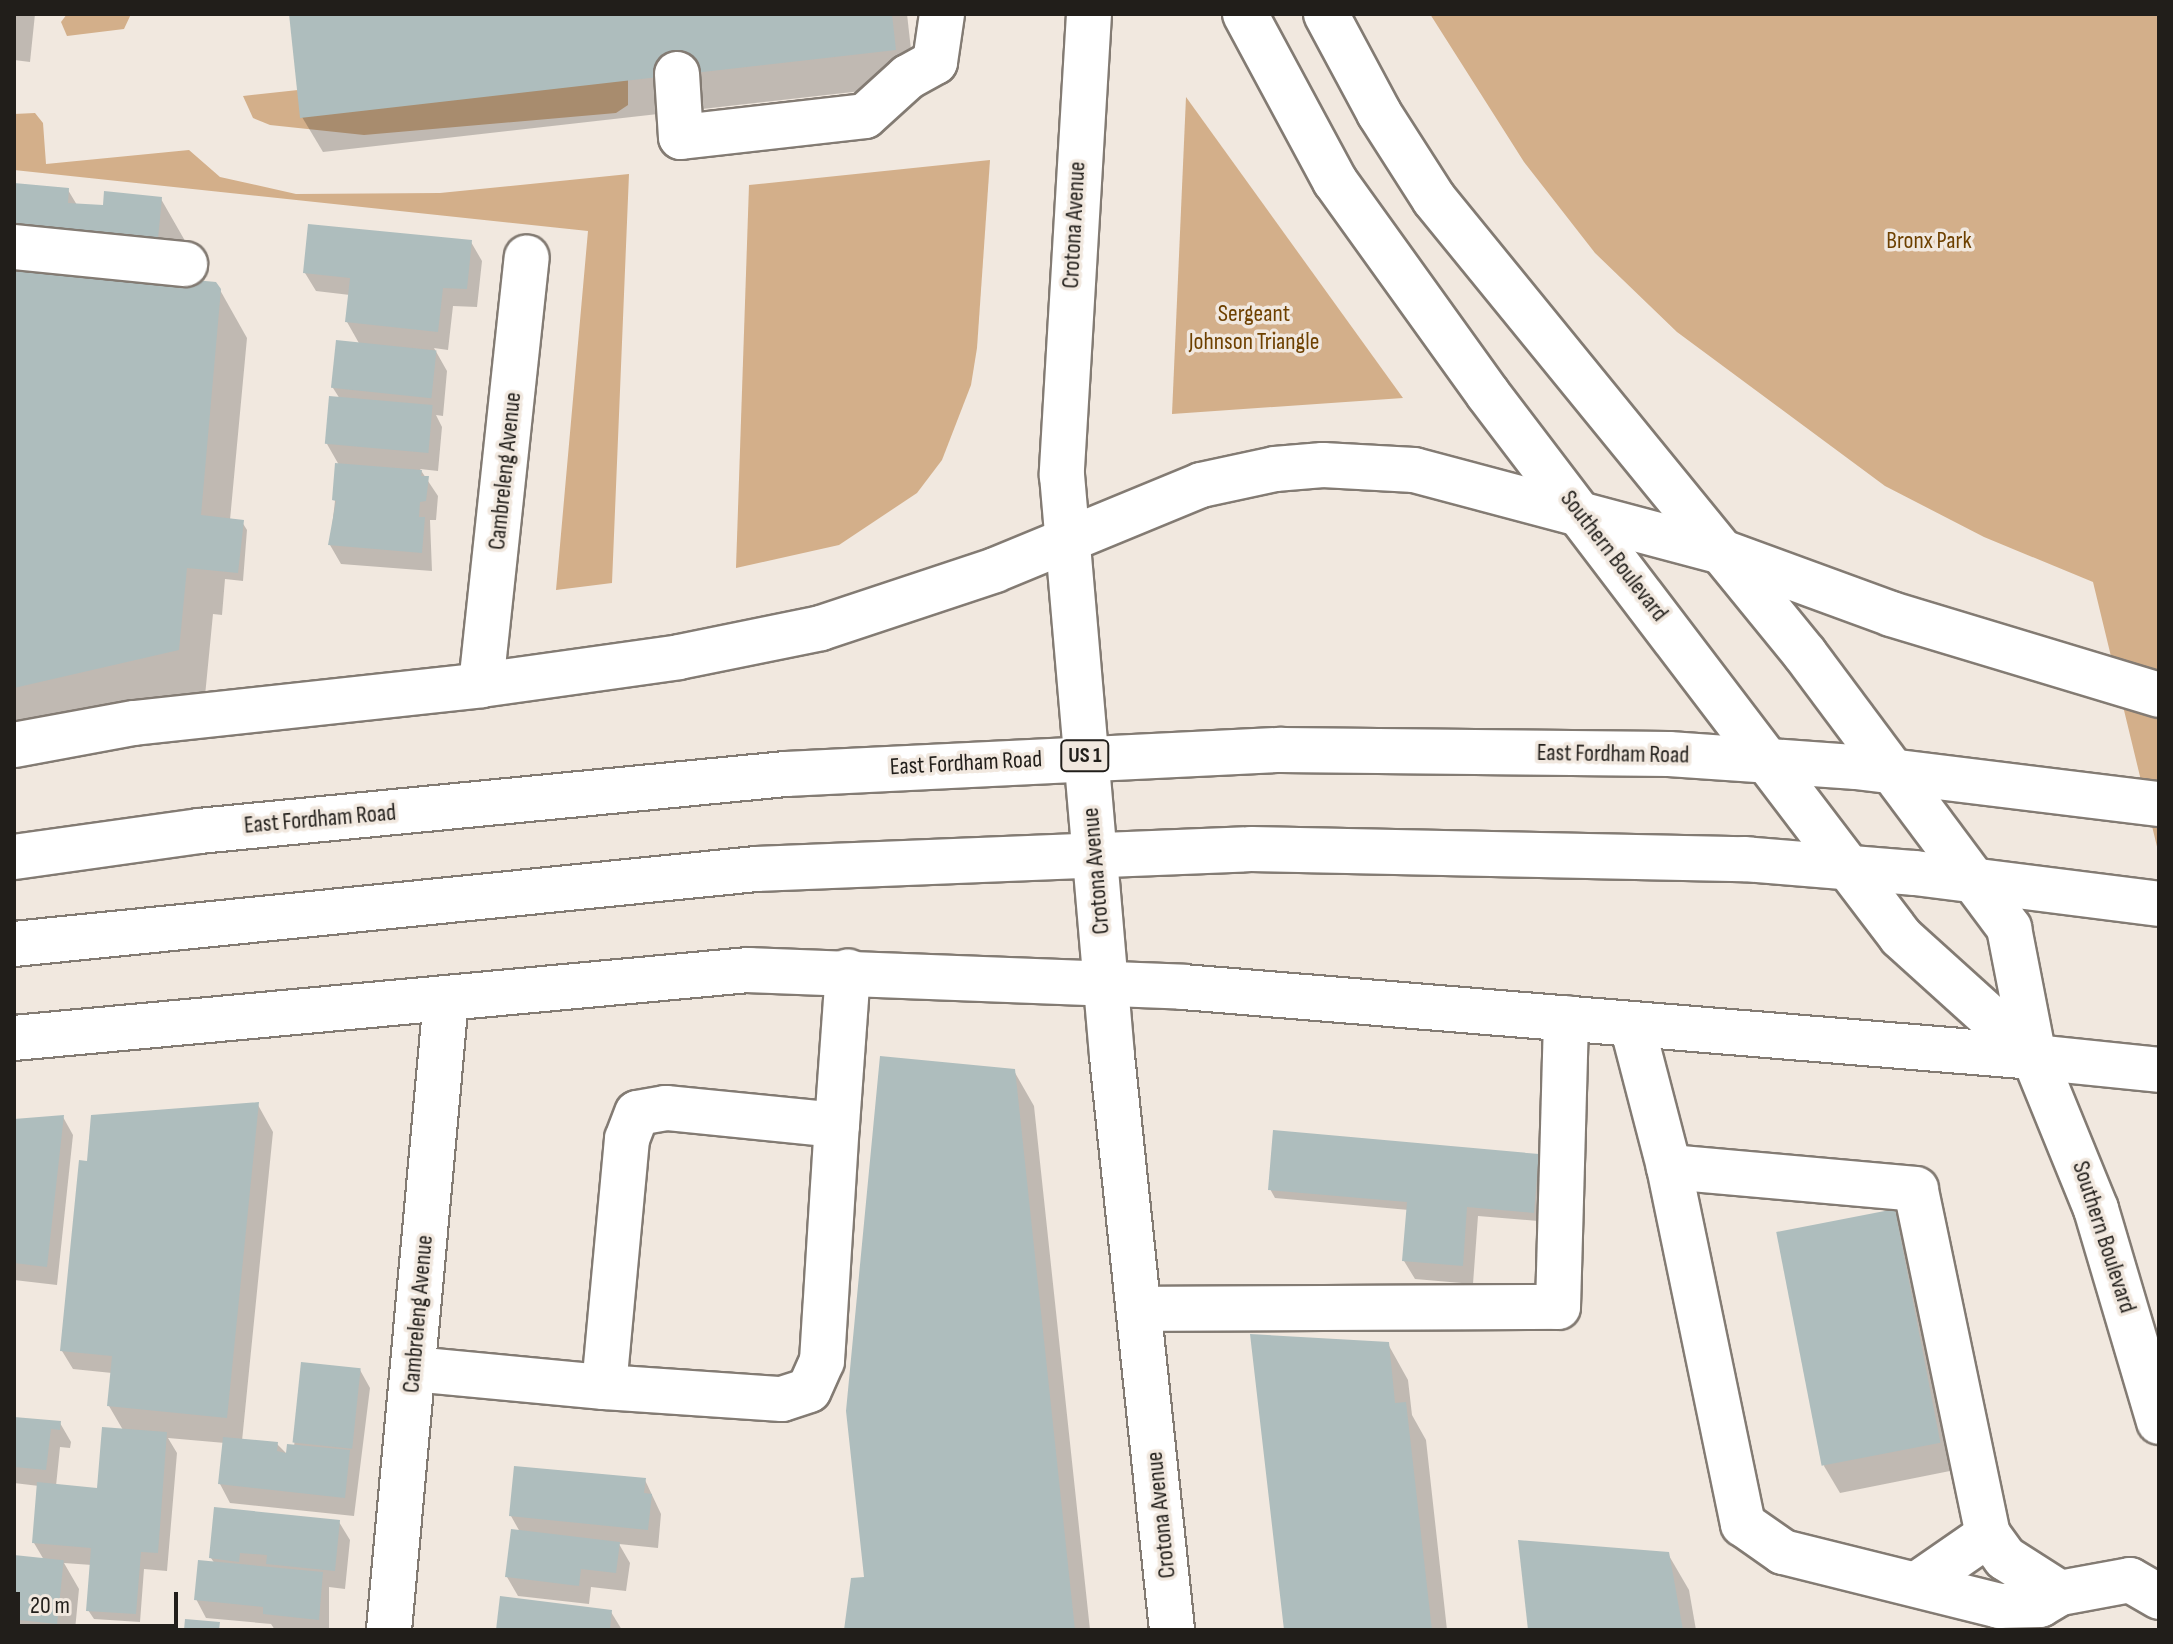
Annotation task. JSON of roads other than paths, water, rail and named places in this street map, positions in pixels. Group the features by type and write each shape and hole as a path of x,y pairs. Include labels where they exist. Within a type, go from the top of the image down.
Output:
{"main road":[{"path":"677,74 681,137 865,116 908,77 935,62 942,14"},
{"name":"Crotona Avenue","path":"1089,14 1064,412 1067,540 1105,986 1172,1630"},
{"name":"Southern Boulevard","path":"1245,14 1335,181 1394,268 1901,937 2034,1057"},
{"name":"Southern Boulevard","path":"1326,14 1379,113 1434,199 1722,552 2009,928 2034,1057 2096,1209 2159,1422"},
{"path":"14,247 185,264"},
{"name":"Cambreleng Avenue","path":"481,685 527,257"},
{"path":"14,745 134,723 481,685 679,657 821,628 1067,540 1201,485 1323,465 1414,470 1579,511 1722,552 1891,614 2159,695"},
{"name":"East Fordham Road","path":"14,857 199,831 786,774 1281,750 1669,754 1857,767 2159,804"},
{"path":"14,944 756,869 1251,849 1744,859 1915,873 2159,904"},
{"path":"14,1038 749,970 848,971 1566,1018 2159,1070"},
{"path":"413,1369 604,1387 782,1399 809,1390 822,1361 848,971"},
{"name":"Cambreleng Avenue","path":"389,1630 446,999"},
{"path":"1140,1309 1558,1307 1566,1018"},
{"path":"1632,1025 1669,1167 1743,1524 1783,1552 1920,1582 1999,1606 2040,1605 2060,1593 2130,1580 2159,1597"},
{"path":"604,1387 627,1139 637,1113 666,1108 837,1125"},
{"path":"1669,1167 1916,1189 1988,1535 2005,1558 2060,1593"},
{"path":"1920,1582 1988,1535"}],"park label":[{"name":"Bronx Park","path":"1929,241"},
{"name":"Sergeant Johnson Triangle","path":"1254,328"}]}
